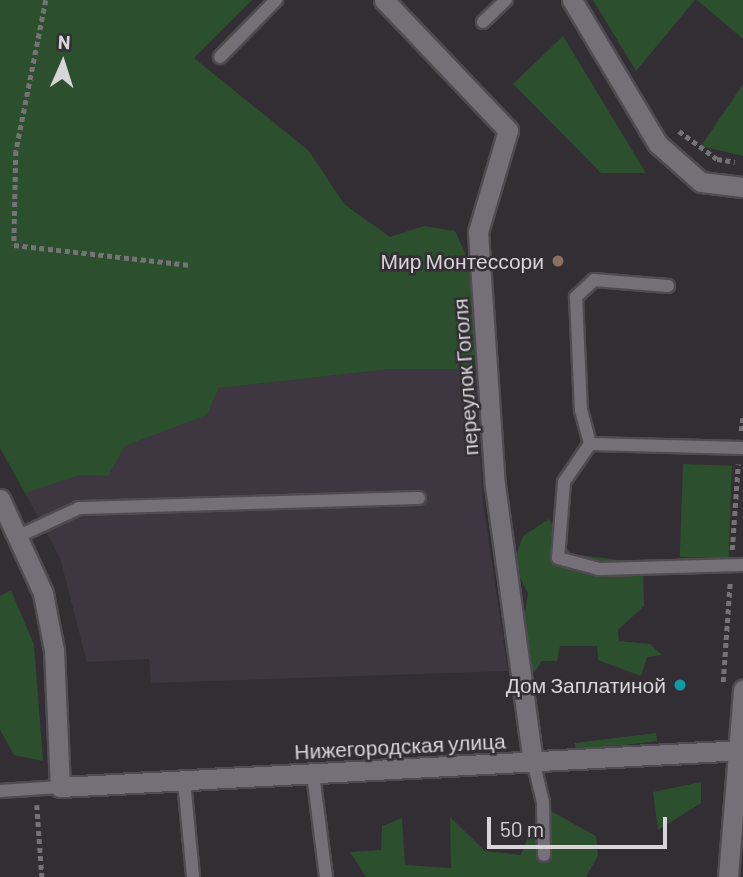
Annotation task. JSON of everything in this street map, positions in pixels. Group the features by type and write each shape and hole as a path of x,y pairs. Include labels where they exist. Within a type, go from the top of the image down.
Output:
{"street":[{"name":"переулок Гоголя","path":"384,0 508,130 478,232 495,485 533,761"},
{"path":"572,0 658,144 701,182 743,187"},
{"path":"0,499 43,593 54,650 60,787"},
{"path":"728,877 743,690"},
{"name":"Нижегородская улица","path":"60,787 740,751"}],"lane":[{"path":"220,57 276,0"},
{"path":"483,22 506,0"},
{"path":"668,286 594,280 576,297 581,410 590,443 564,482 558,558 599,569 743,565"},
{"path":"590,443 743,448"},
{"path":"19,536 79,508 419,498"},
{"path":"533,761 543,802 544,855"},
{"path":"313,774 326,877"},
{"path":"184,781 193,877"},
{"path":"0,791 60,787"}],"path":[{"path":"46,0 16,151 14,244 190,265"},
{"path":"666,122 717,159 743,164"},
{"path":"36,789 42,877"}],"shaded area":[{"path":"391,369 476,369 483,503 508,671 151,683 149,659 87,662 60,558 25,493 81,475 108,476 125,446 207,415 219,388"}],"green space":[{"path":"0,0 252,0 194,58 309,151 344,204 390,237 424,226 455,231 472,268 476,369 391,369 219,388 207,415 125,446 108,476 81,475 25,493 0,448"},
{"path":"593,0 695,0 636,71"},
{"path":"697,0 743,0 743,39"},
{"path":"563,36 646,173 601,173 513,84"},
{"path":"743,84 743,156 701,146"},
{"path":"683,464 732,466 729,559 680,557"},
{"path":"549,519 571,554 643,563 644,606 618,630 619,641 650,644 662,655 647,657 641,676 598,660 597,646 560,646 557,661 542,661 533,674 524,620 528,593 513,564 523,536"},
{"path":"11,590 34,645 43,761 14,755 0,730 0,596"},
{"path":"656,733 657,741 576,751 575,743"},
{"path":"701,782 701,803 658,830 653,792"},
{"path":"549,810 596,836 598,856 586,877 366,877 350,852 381,850 382,826 402,818 405,865 451,868 450,817 485,851 521,855 532,826"}],"place":[{"name":"Мир Монтессори","path":"558,261"},
{"name":"Дом Заплатиной","path":"680,685"}]}
